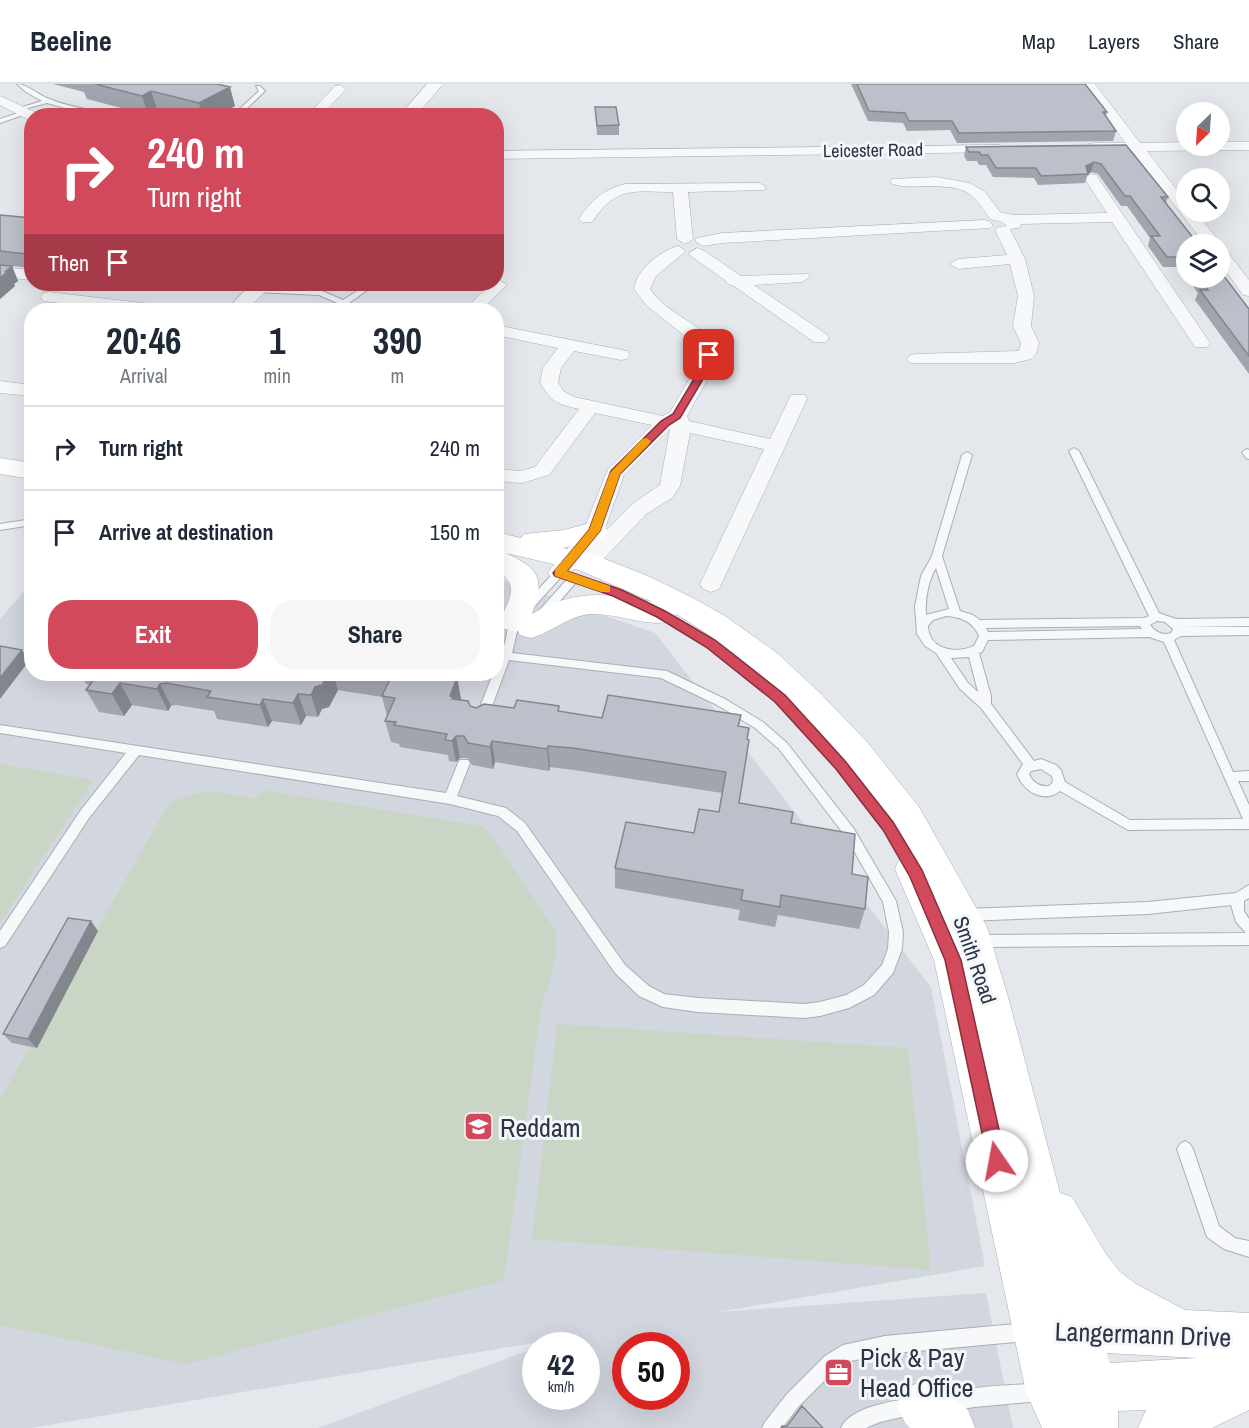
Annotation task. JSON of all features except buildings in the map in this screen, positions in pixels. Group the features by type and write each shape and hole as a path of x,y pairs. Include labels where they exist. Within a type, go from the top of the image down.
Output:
{"main road":[{"path":"0,466 24,470"},
{"path":"0,483 24,486"},
{"name":"Smith Road","path":"504,542 582,557 683,605 714,623 765,661 789,694"},
{"name":"Smith Road","path":"504,558 582,557 617,593 661,614 789,694 855,751 908,817 954,929 1025,1136 1055,1329"},
{"path":"504,562 518,570 526,582 518,631"},
{"path":"518,631 570,607 584,604 661,614"},
{"name":"Smith Road","path":"954,929 953,960 1055,1329"},
{"path":"1025,1136 1056,1214 1078,1254 1104,1288 1140,1312 1179,1332"},
{"path":"1055,1329 1076,1409"},
{"name":"Langermann Drive","path":"1055,1329 1179,1332 1249,1337"},
{"name":"Langermann Drive","path":"1076,1409 1249,1379"},
{"path":"1163,1428 1249,1385"}],"street":[{"path":"414,108 435,84"},
{"path":"1088,84 1176,197"},
{"path":"321,108 340,89"},
{"path":"0,100 16,114"},
{"path":"1077,148 1249,146"},
{"name":"Leicester Road","path":"504,154 1018,148"},
{"path":"1092,178 1201,343"},
{"path":"897,182 937,183 967,187 980,196 998,223 1017,259 1026,296 1022,326 1031,346 1028,354 1014,358 916,359"},
{"path":"680,187 682,245"},
{"path":"587,219 593,207 619,189 759,187"},
{"path":"582,557 603,511 610,483 621,466 675,422 708,364 708,346 700,336 644,294 641,285 662,261 682,245 700,247 722,238 1116,217"},
{"path":"1196,222 1205,234"},
{"path":"700,247 734,280 820,338"},
{"path":"958,264 1017,259"},
{"path":"1230,265 1246,283"},
{"path":"0,272 24,275"},
{"path":"734,280 802,277"},
{"path":"243,303 255,291"},
{"path":"480,303 493,291"},
{"path":"49,297 100,303"},
{"path":"504,332 621,356"},
{"path":"569,345 549,374 550,388 556,395 568,401 675,422 776,446"},
{"path":"0,387 24,391"},
{"path":"711,584 798,399"},
{"path":"504,476 522,477 542,471 590,407"},
{"path":"582,557 670,486 675,422"},
{"path":"605,499 639,509"}],"lane":[{"path":"21,84 45,100 68,108"},
{"path":"243,108 262,91 258,87"},
{"path":"28,108 45,100"},
{"path":"0,128 16,114"},
{"path":"298,291 318,293"},
{"path":"314,291 344,303 362,291"},
{"path":"1074,451 1150,624 1158,637 1174,631 1247,626"},
{"path":"967,455 937,556 926,576 920,606 921,632 926,641 940,651 964,686 985,705 1030,765"},
{"path":"0,527 24,523"},
{"path":"937,556 956,612"},
{"path":"0,729 450,799 491,808 512,819 521,827 620,969 644,991 663,1000 698,1005 812,1010 859,997 878,982 888,969 895,949 896,932 889,901 850,833 783,746 759,725 721,702 663,674 505,656 518,631 582,557"},
{"path":"518,631 582,557"},
{"path":"922,624 934,614 956,612 978,624 1150,624"},
{"path":"984,636 1053,635 1150,624 1165,618 1174,631 1229,777 1249,818"},
{"path":"1048,623 1053,635"},
{"path":"940,651 957,655 973,653 982,645 984,636 978,624"},
{"path":"973,653 985,696 985,705"},
{"path":"480,724 496,681"},
{"path":"0,942 85,814 135,751"},
{"path":"450,799 464,763"},
{"path":"1041,764 1052,768 1058,776 1059,784 1057,788 1048,792 1031,787 1023,774 1024,770 1030,765 1041,764"},
{"path":"1229,777 1249,776"},
{"path":"1059,784 1128,825 1249,824"},
{"path":"954,929 1148,908 1244,894"},
{"path":"1244,894 1237,906 1239,914 1249,928"},
{"path":"954,929 1249,939"},
{"path":"1185,1149 1213,1231 1220,1239 1240,1249 1249,1249"},
{"path":"771,1428 801,1392 831,1362 843,1354 885,1345 1055,1329"},
{"path":"850,1428 861,1419 882,1411 936,1417 974,1398 1076,1409"}],"shaded area":[{"name":"Reddam","path":"504,580 655,633 931,987 985,1266 718,1312 986,1293 1013,1428 318,1428 522,1353 522,1410 600,1410 600,1332 522,1332 522,1345 31,1428 0,1428 0,619 24,591 24,681 504,681"}],"green space":[{"path":"0,764 93,780 0,923"},
{"path":"262,790 481,826 493,836 556,931 554,967 542,1001 504,1280 186,1364 0,1325 0,1099 169,803 193,795 212,792 257,799"},
{"path":"557,1024 908,1048 931,1270 532,1239"}],"slow traffic":[{"path":"605,589 559,573 594,531 615,473 646,441"}],"place":[{"name":"Reddam","path":"479,1127"},
{"name":"Pick & Pay Head Office","path":"839,1372"}],"route":[{"path":"709,355 708,364 677,416 665,423 615,473 594,531 559,573 617,593 661,614 710,644 780,699 841,765 888,826 917,874 953,960 997,1161"}]}
